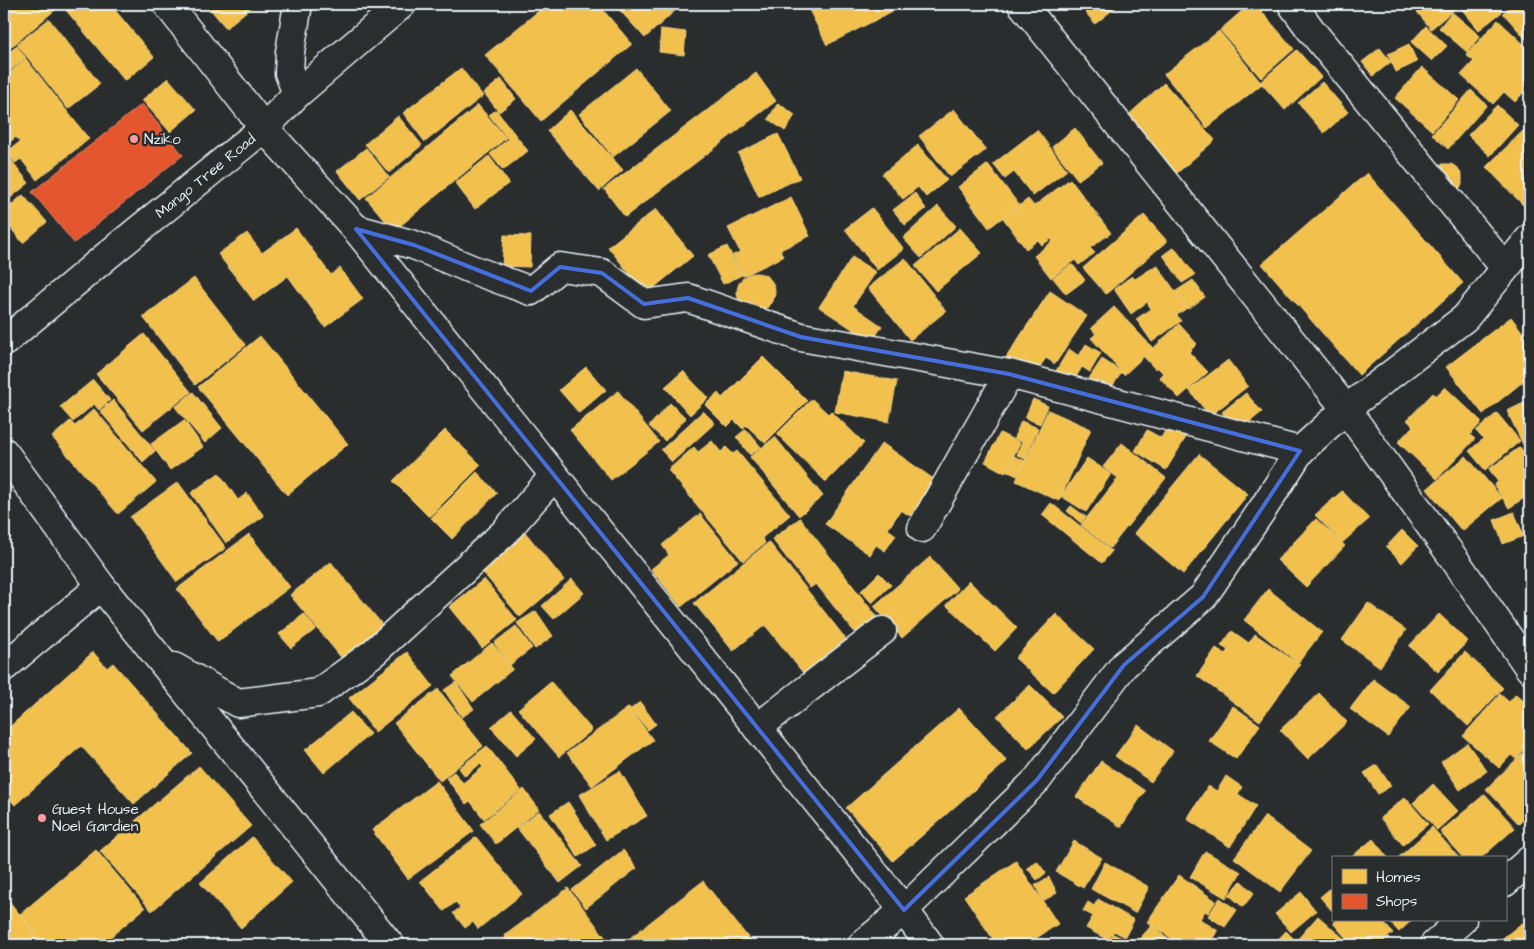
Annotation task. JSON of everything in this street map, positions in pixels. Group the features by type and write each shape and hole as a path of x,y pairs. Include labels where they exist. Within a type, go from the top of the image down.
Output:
{"street":[{"path":"167,4 264,128 356,229 904,910 930,945"},
{"path":"297,94 290,73 290,52 298,4"},
{"name":"Mango Tree Road","path":"4,342 264,128 297,94 402,4"},
{"path":"1022,4 1346,409 1457,563 1530,669"},
{"path":"1292,4 1310,30 1505,268"},
{"path":"356,229 414,245 531,291 560,267 602,273 644,304 688,298 801,337 1009,374 1300,451"},
{"path":"862,945 904,910 1037,780 1124,665 1203,597 1300,451 1346,409 1466,318 1530,238"},
{"path":"922,528 1009,374"},
{"path":"4,452 101,586 390,945"},
{"path":"161,660 238,704 318,693 373,653 504,533 554,476"},
{"path":"4,667 101,586"},
{"path":"757,728 882,631"},
{"path":"1506,881 1530,860"},
{"path":"1434,945 1460,922"}],"highlighted area":[{"path":"356,229 414,245 531,291 560,267 602,273 644,304 688,298 801,337 1009,374 1300,451 1203,597 1124,665 1037,780 904,910"}],"building: Homes":[{"path":"4,4 62,4 4,53"},
{"path":"71,4 110,4 154,57 125,81 65,9"},
{"path":"206,4 255,4 226,28"},
{"path":"347,4 374,4 371,13"},
{"path":"547,4 598,4 632,44 541,121 485,55"},
{"path":"614,4 676,4 679,7 645,38"},
{"path":"806,4 895,4 897,9 827,45"},
{"path":"1079,4 1120,4 1095,24"},
{"path":"1250,4 1255,4 1294,49 1261,78 1220,30"},
{"path":"1419,4 1454,4 1457,7 1431,29 1414,8"},
{"path":"1462,4 1495,4 1502,12 1479,30 1459,6"},
{"path":"1513,4 1530,4 1530,44 1503,13"},
{"path":"1452,12 1480,36 1467,52 1439,28"},
{"path":"49,19 100,84 68,109 17,44"},
{"path":"1498,20 1530,50 1530,85 1515,102 1504,92 1493,104 1461,75 1474,61 1466,55"},
{"path":"1426,26 1447,46 1432,61 1411,42"},
{"path":"661,29 686,32 684,55 659,52"},
{"path":"1219,31 1262,84 1207,128 1164,74"},
{"path":"1409,44 1417,62 1396,72 1388,54"},
{"path":"17,46 26,58 4,75 4,56"},
{"path":"1380,48 1391,62 1373,76 1362,62"},
{"path":"1297,50 1321,77 1285,110 1260,82"},
{"path":"26,59 89,139 37,180 21,159 15,163 6,152 20,142 16,137 6,145 4,142 4,77"},
{"path":"1422,67 1459,100 1432,131 1395,98"},
{"path":"461,68 483,96 425,142 403,113"},
{"path":"636,68 671,111 613,157 579,114"},
{"path":"756,73 776,101 625,217 604,189"},
{"path":"168,78 196,110 170,132 142,100"},
{"path":"501,79 516,99 499,112 484,93"},
{"path":"1322,82 1348,112 1324,133 1298,103"},
{"path":"1164,83 1215,140 1176,174 1126,117"},
{"path":"1471,90 1487,105 1448,149 1432,134"},
{"path":"778,103 795,115 785,131 768,119"},
{"path":"478,105 506,138 394,231 366,198"},
{"path":"1497,105 1518,125 1490,156 1468,135"},
{"path":"954,109 986,150 950,177 919,136"},
{"path":"496,110 528,151 503,170 490,154 508,139 489,115"},
{"path":"570,110 623,170 599,191 547,131"},
{"path":"398,116 422,145 389,173 365,144"},
{"path":"1530,124 1530,200 1524,206 1486,167"},
{"path":"1075,128 1102,163 1078,180 1052,147"},
{"path":"1037,130 1067,170 1033,196 1014,172 1005,179 993,164"},
{"path":"778,134 800,178 759,197 738,153"},
{"path":"918,145 947,180 926,197 918,187 903,199 882,174"},
{"path":"366,148 389,177 360,200 337,171"},
{"path":"4,151 29,183 4,203"},
{"path":"489,156 509,183 475,209 455,183"},
{"path":"988,164 1019,205 989,228 958,187"},
{"path":"1442,164 1451,164 1458,168 1462,175 1462,184 1458,191 1435,168"},
{"path":"1367,173 1463,283 1359,375 1262,264"},
{"path":"1070,179 1111,233 1090,248 1095,253 1079,265 1075,260 1051,278 1034,256 1053,241 1051,239 1042,245 1038,240 1026,249 1003,218 1028,199 1034,206"},
{"path":"915,193 926,209 905,225 893,210"},
{"path":"23,195 47,222 23,243 4,220 4,211"},
{"path":"791,197 810,236 780,250 783,257 743,276 733,255 740,252 728,228"},
{"path":"938,206 956,226 921,258 903,238"},
{"path":"872,208 904,249 877,270 845,229"},
{"path":"656,209 693,256 646,294 608,247"},
{"path":"1144,215 1167,241 1106,294 1083,268"},
{"path":"296,228 331,275 340,268 363,299 325,327 288,276 254,301 218,254 247,233 262,253"},
{"path":"960,228 982,253 936,291 915,266"},
{"path":"504,235 531,236 530,267 502,266"},
{"path":"727,246 742,275 723,284 708,255"},
{"path":"1174,247 1195,275 1182,283 1163,255"},
{"path":"852,257 876,272 853,306 882,326 872,342 819,307"},
{"path":"905,258 946,311 910,340 868,288"},
{"path":"1072,264 1085,280 1066,294 1053,278"},
{"path":"1157,265 1187,308 1177,315 1181,321 1152,342 1136,319 1151,309 1147,302 1131,314 1114,289 1132,276 1135,279"},
{"path":"756,273 763,274 769,279 774,285 774,299 769,305 763,310 756,311 749,310 743,305 738,299 737,292 738,285 743,279 749,274"},
{"path":"194,278 246,345 195,385 143,317"},
{"path":"1193,280 1205,297 1188,309 1176,291"},
{"path":"1050,291 1087,316 1055,364 1046,358 1032,378 1005,359"},
{"path":"1114,307 1153,348 1124,375 1091,338 1096,334 1091,328"},
{"path":"1511,317 1530,342 1530,376 1483,414 1446,367"},
{"path":"1179,324 1197,344 1189,352 1208,372 1179,398 1159,377 1163,373 1157,367 1155,369 1144,357"},
{"path":"144,334 191,392 143,430 96,374"},
{"path":"260,336 348,444 287,495 198,387"},
{"path":"1086,344 1101,353 1090,372 1082,367 1073,382 1056,371 1069,349 1079,356"},
{"path":"763,357 807,401 765,443 746,425 743,429 734,420 727,427 705,405 718,393 722,398"},
{"path":"1102,359 1122,372 1107,394 1088,380"},
{"path":"1228,360 1248,386 1210,416 1189,390"},
{"path":"586,367 606,390 579,413 559,390"},
{"path":"683,371 708,398 690,415 665,387"},
{"path":"842,371 897,381 889,422 835,412"},
{"path":"93,380 110,400 99,410 94,404 73,422 60,407"},
{"path":"1445,387 1482,422 1470,435 1475,439 1437,479 1398,442 1413,426 1407,420 1433,393 1436,396"},
{"path":"618,391 659,442 611,480 570,430"},
{"path":"193,392 222,428 205,443 175,407"},
{"path":"1246,393 1262,412 1237,432 1222,412"},
{"path":"812,399 828,414 831,411 864,443 826,482 777,434"},
{"path":"1033,399 1048,406 1040,424 1025,418"},
{"path":"113,400 155,451 143,462 100,411"},
{"path":"1530,400 1530,459 1507,411"},
{"path":"670,403 686,418 665,441 649,426"},
{"path":"94,409 156,482 118,514 52,437 70,421 75,426"},
{"path":"1048,410 1091,429 1059,501 1016,481"},
{"path":"703,411 715,423 672,462 661,450"},
{"path":"1497,413 1520,441 1485,470 1469,451 1483,439 1476,431"},
{"path":"184,420 203,447 170,470 151,444"},
{"path":"1021,421 1038,428 1025,459 1017,455 1022,442 1014,439"},
{"path":"1170,422 1188,434 1166,470 1135,451 1147,430 1161,438"},
{"path":"746,429 761,447 750,455 736,437"},
{"path":"445,430 481,465 429,517 393,481"},
{"path":"1000,433 1020,443 1005,473 985,462"},
{"path":"775,437 823,496 799,516 750,457"},
{"path":"712,441 721,452 726,447 733,454 737,451 790,515 762,538 765,543 743,561 668,470 694,447 698,452"},
{"path":"882,443 935,480 910,516 901,510 888,529 896,535 885,551 876,545 870,555 825,524"},
{"path":"1122,443 1166,478 1110,548 1081,525 1118,478 1103,467"},
{"path":"1520,447 1530,461 1530,494 1509,508 1494,485 1498,482 1489,469"},
{"path":"1199,454 1248,494 1183,574 1134,533"},
{"path":"1014,456 1025,461 1017,476 1007,471"},
{"path":"1466,456 1502,498 1462,531 1427,489"},
{"path":"1087,458 1111,474 1086,512 1061,496"},
{"path":"477,472 497,493 452,539 431,518"},
{"path":"219,473 238,500 247,493 264,516 226,543 191,493"},
{"path":"178,482 226,548 177,582 130,517"},
{"path":"1342,491 1369,519 1342,543 1315,515"},
{"path":"1051,503 1112,551 1102,563 1042,515"},
{"path":"1071,506 1086,517 1081,523 1067,511"},
{"path":"1514,512 1524,536 1503,544 1494,520"},
{"path":"700,514 738,561 681,607 651,569 669,555 662,545"},
{"path":"800,518 877,617 856,634 816,584 810,588 772,539"},
{"path":"1316,519 1345,546 1306,587 1277,560"},
{"path":"1402,530 1418,546 1402,563 1386,547"},
{"path":"525,532 564,580 520,617 480,569"},
{"path":"249,534 290,587 218,642 177,589"},
{"path":"769,542 846,639 803,673 765,625 733,651 694,603"},
{"path":"930,557 958,589 902,638 874,606"},
{"path":"331,562 385,628 344,661 290,595"},
{"path":"879,573 891,585 872,603 861,591"},
{"path":"484,579 517,620 482,648 449,607"},
{"path":"572,579 584,593 554,619 542,606"},
{"path":"969,581 1017,628 995,651 946,605"},
{"path":"1268,589 1322,632 1298,663 1244,620"},
{"path":"1368,603 1406,630 1380,667 1342,640"},
{"path":"536,611 553,636 535,649 517,623"},
{"path":"304,614 316,629 291,648 279,634"},
{"path":"1056,614 1094,649 1053,693 1015,658"},
{"path":"1439,614 1468,641 1438,672 1409,646"},
{"path":"516,626 532,648 510,665 494,643"},
{"path":"1232,631 1249,643 1255,634 1300,665 1260,721 1197,676 1216,648 1225,654 1228,650 1221,646"},
{"path":"492,643 513,669 473,702 452,676"},
{"path":"93,652 107,668 113,663 192,753 134,804 81,746 15,805 4,793 4,732"},
{"path":"407,652 433,686 375,732 349,698"},
{"path":"1465,652 1503,688 1468,726 1430,690"},
{"path":"1373,679 1411,707 1388,737 1350,709"},
{"path":"456,682 474,709 462,717 444,690"},
{"path":"551,682 592,730 559,757 518,709"},
{"path":"1030,685 1062,717 1028,749 997,716"},
{"path":"438,689 483,746 440,781 394,723"},
{"path":"1319,693 1347,722 1308,759 1280,730"},
{"path":"1500,694 1509,702 1516,694 1530,707 1530,743 1516,759 1511,755 1499,768 1463,736"},
{"path":"640,702 656,724 648,730 631,709"},
{"path":"1233,706 1260,725 1236,759 1209,741"},
{"path":"629,707 653,740 592,786 567,753"},
{"path":"959,708 1007,761 893,861 846,808"},
{"path":"511,710 536,739 516,756 491,727"},
{"path":"351,712 370,734 324,773 305,750"},
{"path":"1138,725 1173,751 1151,782 1115,756"},
{"path":"1467,743 1487,771 1460,790 1441,762"},
{"path":"487,746 521,790 484,819 470,801 466,804 446,778 454,772 463,783 483,767 480,764 465,776 459,768"},
{"path":"1527,749 1530,753 1530,813 1519,824 1486,789"},
{"path":"1101,761 1145,791 1121,827 1076,797"},
{"path":"1377,765 1391,786 1378,794 1364,773"},
{"path":"199,766 251,826 152,911 100,851"},
{"path":"620,771 647,816 606,840 579,795"},
{"path":"1226,776 1242,787 1238,794 1256,806 1230,847 1187,819 1208,786 1217,791"},
{"path":"437,781 474,831 408,879 372,830"},
{"path":"1433,784 1458,811 1437,830 1413,803"},
{"path":"524,789 539,809 496,844 480,824"},
{"path":"1485,794 1515,828 1483,856 1461,856 1440,832"},
{"path":"1405,797 1428,824 1403,845 1380,818"},
{"path":"568,802 596,845 578,857 550,814"},
{"path":"539,811 582,866 560,883 517,828"},
{"path":"1265,816 1311,851 1280,892 1234,858"},
{"path":"1432,827 1457,856 1400,856"},
{"path":"252,837 292,882 241,928 200,883"},
{"path":"476,837 522,894 478,929 473,922 465,928 453,913 460,908 456,902 444,911 420,881"},
{"path":"1373,839 1386,856 1352,856"},
{"path":"1074,841 1102,858 1083,888 1056,872"},
{"path":"96,850 145,908 101,945 45,945 19,915"},
{"path":"623,850 637,868 586,908 572,890"},
{"path":"1205,851 1241,872 1226,898 1190,877"},
{"path":"1016,861 1058,924 1026,945 997,945 964,896"},
{"path":"1037,861 1046,873 1037,880 1027,868"},
{"path":"1105,862 1149,887 1135,913 1091,889"},
{"path":"1179,875 1216,901 1208,913 1205,911 1200,919 1218,931 1208,945 1181,945 1147,922"},
{"path":"1049,877 1057,893 1043,901 1035,885"},
{"path":"703,881 754,945 621,945"},
{"path":"1241,881 1254,893 1243,907 1229,895"},
{"path":"1332,887 1332,911 1320,897"},
{"path":"568,888 611,945 510,945 504,936"},
{"path":"1301,892 1316,911 1291,932 1275,914"},
{"path":"4,895 45,945 4,945"},
{"path":"1220,898 1237,910 1225,927 1208,916"},
{"path":"1098,899 1134,920 1125,937 1114,931 1108,940 1086,928 1093,916 1083,911 1088,902 1094,906"},
{"path":"1318,916 1351,945 1273,945 1286,931 1296,941"},
{"path":"1383,922 1393,933 1379,945 1352,945 1333,923"},
{"path":"1390,922 1410,922 1399,932"},
{"path":"1522,923 1528,930 1530,929 1530,945 1502,945 1499,941"},
{"path":"1152,925 1174,945 1134,945"},
{"path":"1113,934 1129,941 1127,945 1108,945"}],"building: Shops":[{"path":"142,104 183,155 74,243 32,192"}],"place":[{"name":"Nziko","path":"134,139"},
{"name":"Guest House Noel Gardien","path":"42,818"}]}
